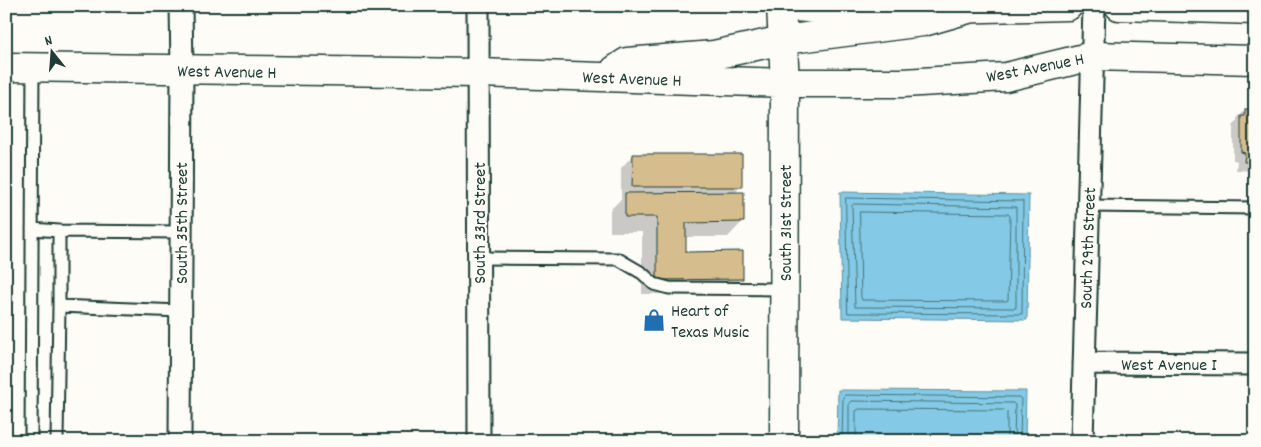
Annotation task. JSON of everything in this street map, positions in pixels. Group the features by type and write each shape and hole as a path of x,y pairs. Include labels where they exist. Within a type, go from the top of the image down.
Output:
{"main road":[{"path":"781,6 847,9 968,9 1068,6"},
{"name":"South 31st Street","path":"781,6 785,83 784,441"},
{"path":"1120,6 1255,10"},
{"path":"604,77 628,62 714,55 783,40 923,22 968,9"},
{"name":"West Avenue H","path":"19,67 479,73 785,83 903,83 1006,77 1092,56 1255,60"}],"street":[{"name":"South 35th Street","path":"180,441 181,6"},
{"name":"South 33rd Street","path":"478,6 479,441"},
{"name":"South 29th Street","path":"1082,441 1094,6"},
{"name":"West Avenue I","path":"1084,363 1255,364"}],"lane":[{"path":"19,67 32,229 31,441"},
{"path":"1088,206 1255,208"},
{"path":"32,229 181,232"},
{"path":"57,441 59,231"},
{"path":"479,258 618,259 642,272 654,284 669,288 785,289"},
{"path":"59,306 180,311"}],"water":[{"path":"840,192 1029,195 1027,320 842,318"},
{"path":"838,390 1026,391 1025,441 837,441"}],"building":[{"path":"1245,109 1255,109 1255,162 1244,162 1245,153 1241,152 1241,116 1245,116"},
{"path":"633,154 742,154 742,187 632,187"},
{"path":"744,192 744,222 686,223 686,252 743,251 743,279 657,280 657,217 625,217 625,193"}],"place":[{"name":"Heart of Texas Music","path":"654,320"}]}
